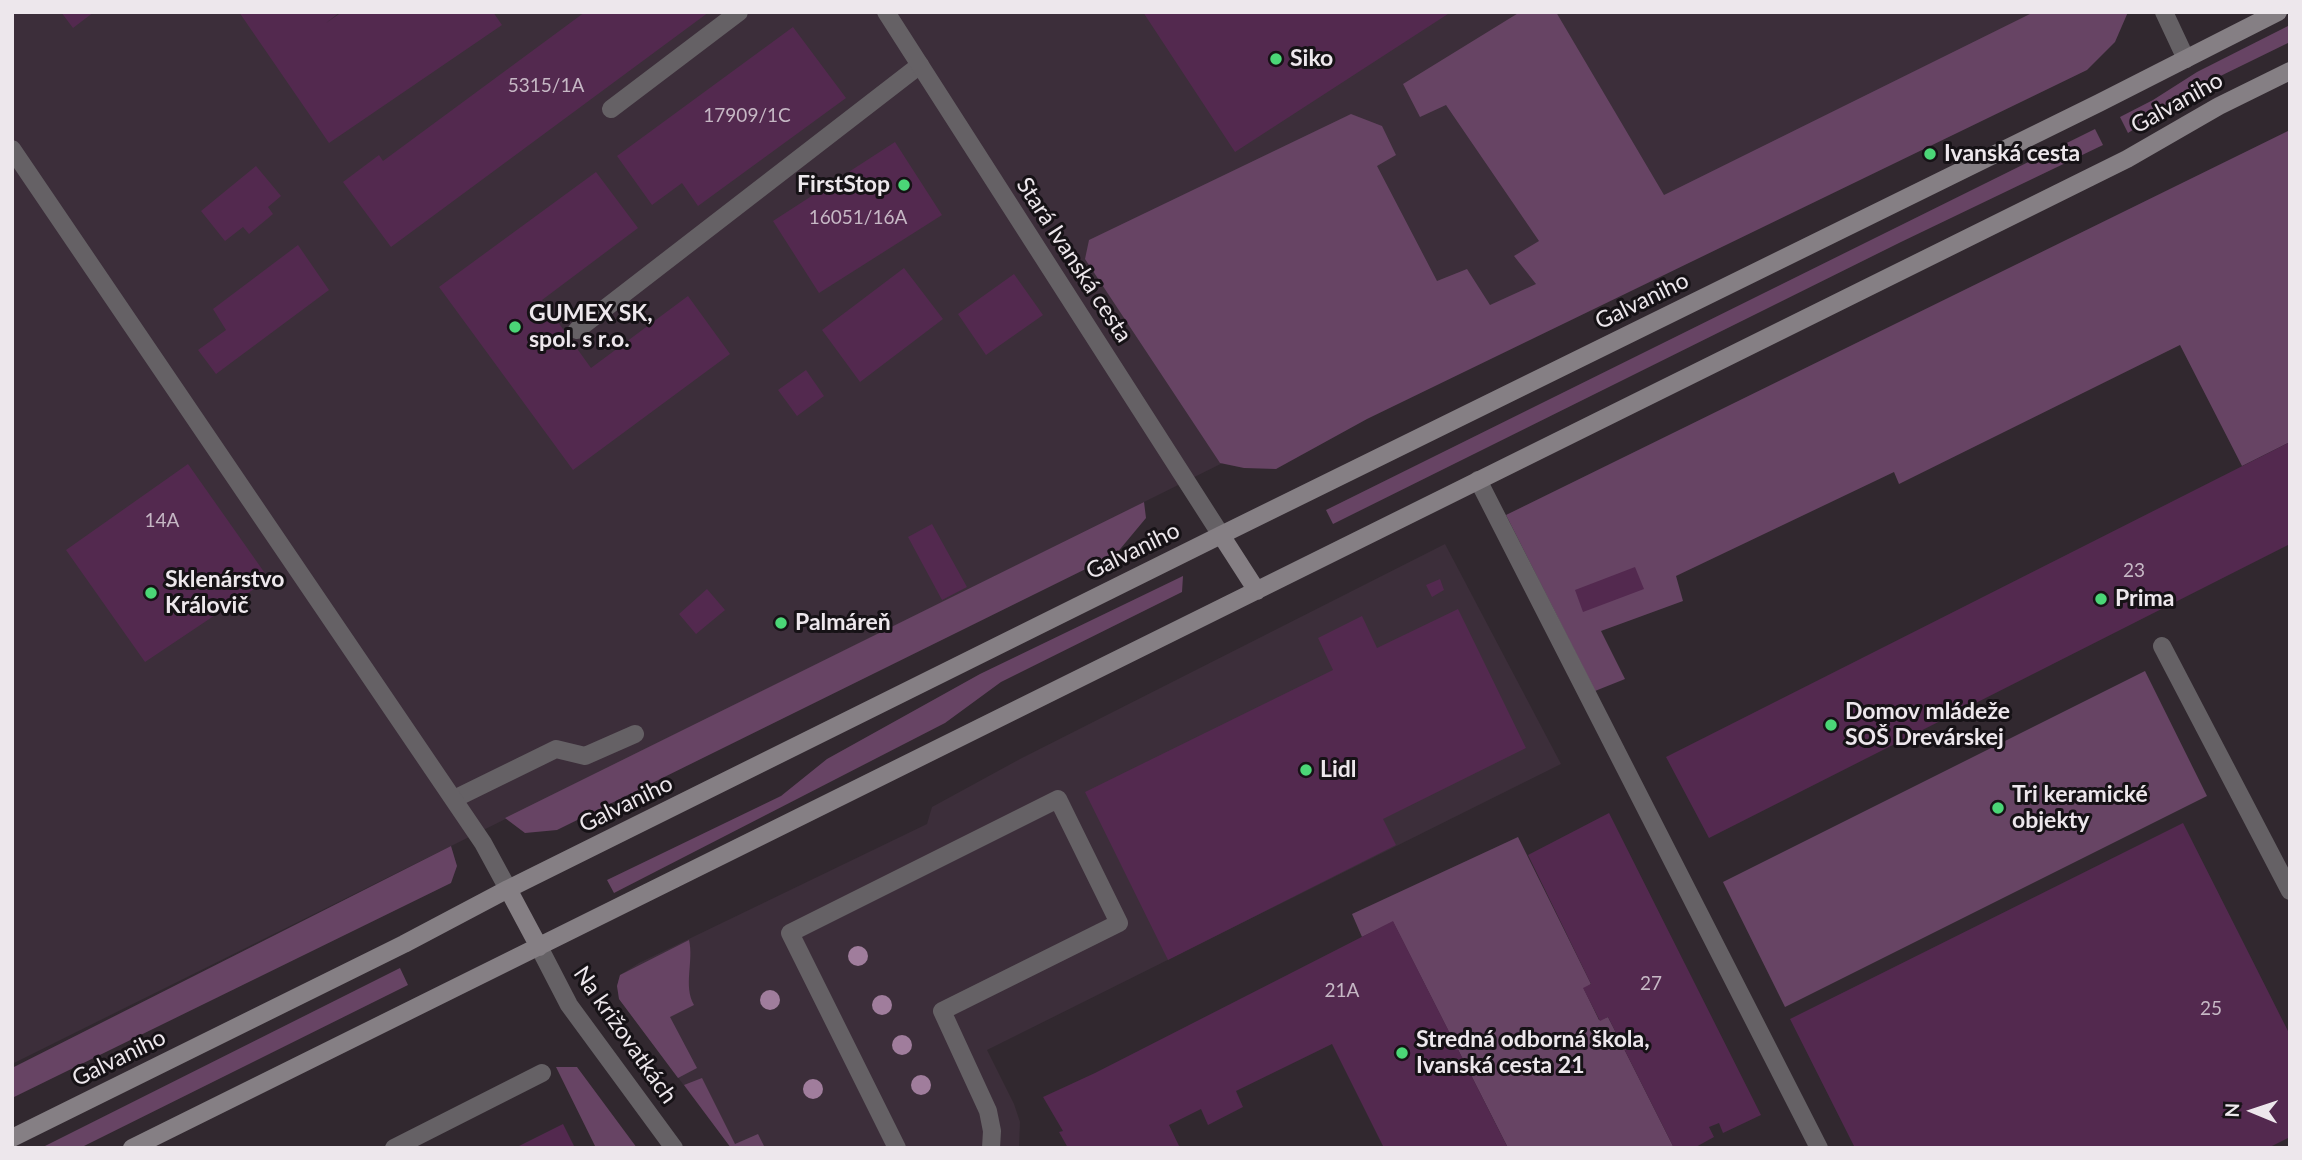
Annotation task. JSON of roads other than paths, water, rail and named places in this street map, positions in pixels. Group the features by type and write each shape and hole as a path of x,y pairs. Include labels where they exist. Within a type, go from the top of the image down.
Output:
{"main road":[{"name":"Galvaniho","path":"12,1138 404,944 508,889 2278,12"},
{"name":"Galvaniho","path":"132,1148 2127,159 2219,106 2290,71"},
{"path":"1221,535 1257,591"},
{"path":"508,889 539,947"}],"street":[{"path":"611,109 739,12"},
{"name":"Stará Ivanská cesta","path":"886,12 1221,535"},
{"path":"2164,12 2186,59"},
{"path":"577,330 920,65"},
{"path":"12,149 454,799 483,843 508,889"},
{"path":"1478,480 1819,1148"},
{"path":"2161,646 2290,891"},
{"path":"454,799 556,749 585,756 635,734"},
{"path":"897,1148 790,933 1058,799 1119,923 942,1011 988,1111 992,1131 991,1148"},
{"name":"Na križovatkách","path":"539,947 569,1005 674,1148"},
{"path":"394,1148 542,1073"}],"place":[{"name":"Siko","path":"1276,59"},
{"name":"Ivanská cesta","path":"1930,154"},
{"name":"FirstStop","path":"904,185"},
{"name":"GUMEX SK, spol. s r.o.","path":"515,327"},
{"name":"Sklenárstvo Královič","path":"151,593"},
{"name":"Prima","path":"2101,599"},
{"name":"Palmáreň","path":"781,623"},
{"name":"Domov mládeže SOŠ Drevárskej","path":"1831,725"},
{"name":"Lidl","path":"1306,770"},
{"name":"Tri keramické objekty","path":"1998,808"},
{"name":"Stredná odborná škola, Ivanská cesta 21","path":"1402,1053"}]}
